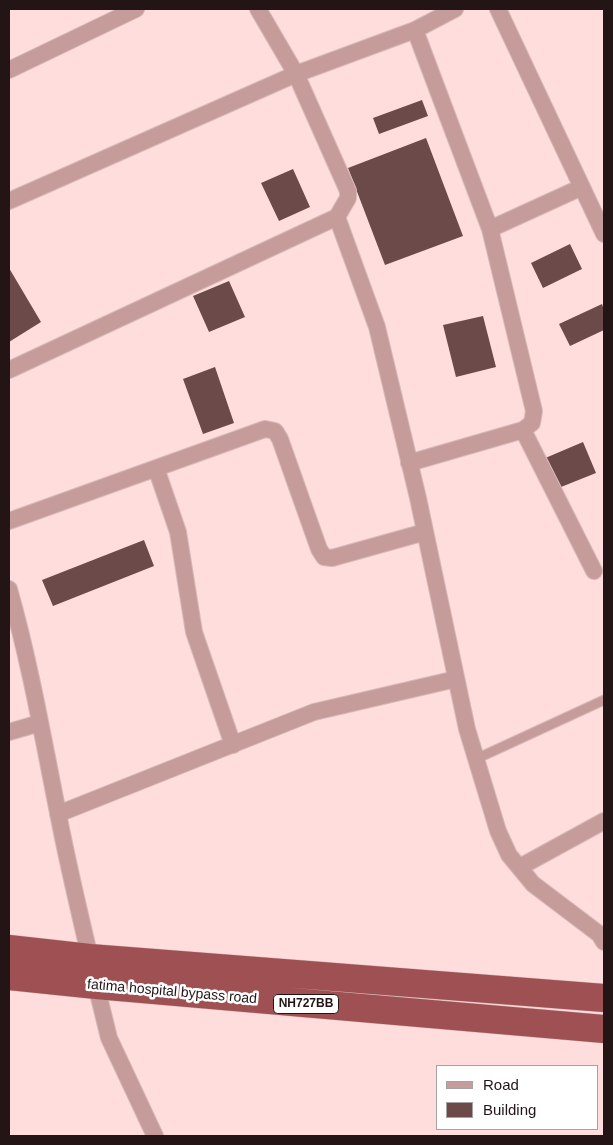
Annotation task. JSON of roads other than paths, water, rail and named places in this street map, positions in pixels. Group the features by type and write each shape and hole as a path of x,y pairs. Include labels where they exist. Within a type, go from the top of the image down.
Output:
{"highway":[{"name":"fatima hospital bypass road","path":"9,949 90,958 604,998"},
{"name":"fatima hospital bypass road","path":"9,976 96,986 604,1029"}],"street":[{"path":"9,70 136,9"},
{"path":"9,370 337,217 348,198 348,191 296,74 258,9"},
{"path":"9,201 296,74 415,30 432,14 455,9"},
{"path":"498,9 604,234"},
{"path":"409,463 523,430 532,422 534,411 490,230 415,30"},
{"path":"490,230 582,187"},
{"path":"337,217 377,327 425,532 467,729 498,831 509,855 533,884 600,934 604,942"},
{"path":"9,520 265,430 275,431 280,439 319,549 324,557 332,558 425,532"},
{"path":"523,430 594,571"},
{"path":"156,468 178,532 194,632 233,745"},
{"path":"9,590 40,723 90,958"},
{"path":"58,814 314,712 456,679"},
{"path":"9,732 40,723"},
{"path":"520,868 604,821"},
{"path":"96,986 109,1038 155,1136"}],"lane":[{"path":"476,759 604,700"}]}
